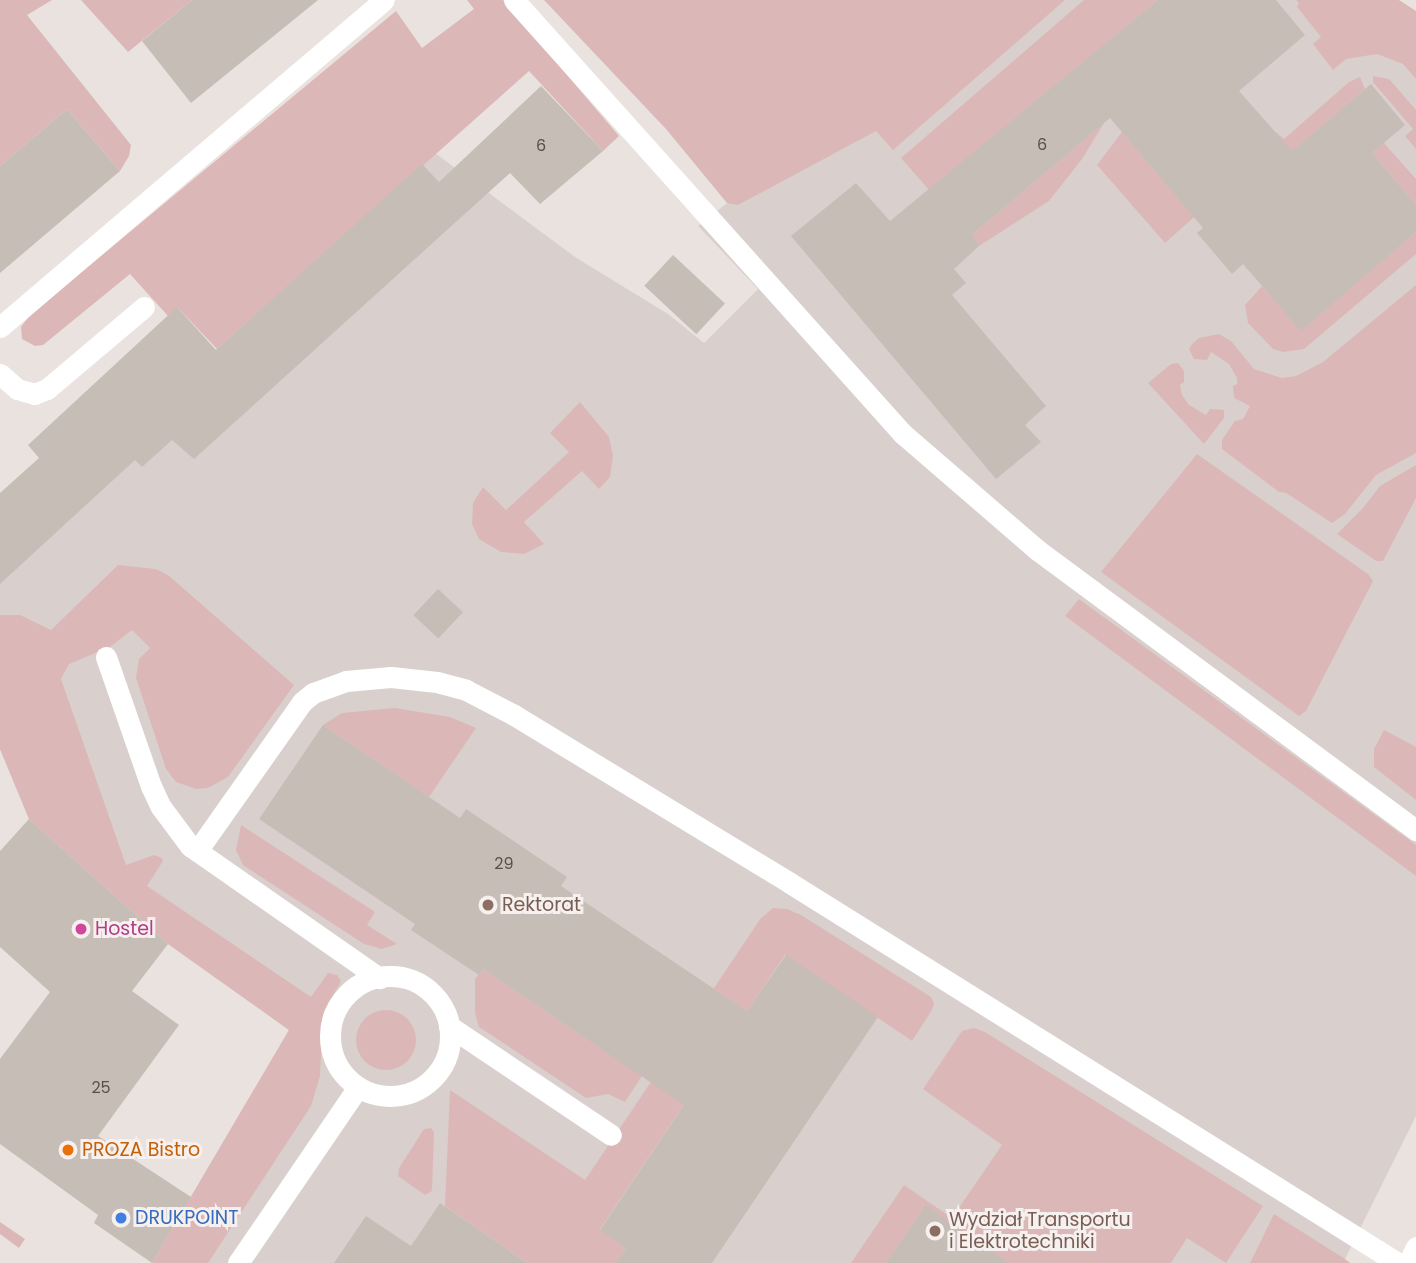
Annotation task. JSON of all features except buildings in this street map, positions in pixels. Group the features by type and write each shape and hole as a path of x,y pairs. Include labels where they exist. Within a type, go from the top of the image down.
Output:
{"street":[{"path":"0,327 384,0"},
{"path":"513,0 903,434 1036,549 1416,830"},
{"path":"0,374 17,389 34,394 47,389 144,307"},
{"path":"106,657 156,796 175,828 197,851 379,978"},
{"path":"197,851 302,702 313,693 346,681 391,677 437,682 466,690 514,715 779,876 1398,1263"},
{"path":"392,976 412,980 429,991 442,1006 449,1026 449,1046 443,1065 423,1086 396,1096 376,1095 358,1087 343,1074 334,1057 330,1038 332,1019 341,1002 355,988 379,978 392,976"},
{"path":"449,1026 611,1135"},
{"path":"238,1263 358,1087"},
{"path":"1408,1263 1416,1247"}],"shaded area":[{"path":"0,0 52,0 27,15 131,145 129,156 120,171 67,109 0,166"},
{"path":"81,0 192,0 128,52"},
{"path":"467,0 503,0 619,136 603,151 529,71 217,349 178,308 168,316 130,274 43,345 35,346 22,339 21,327 30,315 396,11 422,48 474,9"},
{"path":"544,0 1065,0 893,150 876,131 738,205 727,203 666,129"},
{"path":"1003,0 1347,0 1416,43 1416,1116 1343,1263 152,1263 289,1030 168,944 29,819 0,749 0,530 147,411 435,153 575,257 668,314 704,343 758,289 698,226 802,144"},
{"path":"1084,0 1158,0 929,190 901,158"},
{"path":"1296,0 1399,0 1416,11 1416,79 1403,64 1377,54 1346,59 1333,70 1313,44 1321,37 1297,7 1299,3"},
{"path":"1373,76 1389,79 1416,110 1416,149 1405,136 1413,129 1373,82"},
{"path":"1360,77 1365,89 1270,170 1253,150 1276,132 1284,139 1349,82"},
{"path":"1104,123 1082,159 1049,201 979,246 971,236"},
{"path":"1122,132 1178,198 1244,173 1165,243 1097,165"},
{"path":"1384,143 1416,179 1416,205 1372,153"},
{"path":"1416,232 1416,254 1304,349 1283,352 1273,349 1248,323 1245,305 1262,286 1301,330"},
{"path":"1416,285 1416,453 1376,475 1345,514 1332,523 1286,493 1279,492 1222,449 1222,440 1235,421 1243,419 1250,406 1234,398 1233,386 1237,384 1237,378 1229,364 1211,352 1207,360 1194,359 1189,349 1199,338 1219,334 1231,341 1254,369 1282,378 1296,376 1323,362"},
{"path":"1178,363 1184,371 1184,382 1180,385 1182,395 1189,405 1206,415 1210,409 1224,410 1224,418 1204,444 1148,383 1171,364"},
{"path":"580,402 609,437 613,455 610,477 599,489 582,471 524,522 544,544 524,554 501,552 479,539 472,524 473,503 483,487 506,510 569,452 550,433"},
{"path":"1197,454 1368,574 1373,581 1306,711 1299,716 1101,572"},
{"path":"1416,465 1416,498 1383,561 1376,561 1337,534 1380,486"},
{"path":"118,565 156,569 168,575 294,685 228,777 208,788 196,789 176,782 166,769 136,678 139,659 150,648 132,630 110,647 69,664 61,679 126,865 154,855 162,858 163,861 147,886 311,997 328,973 337,975 341,981 323,1014 320,1076 311,1106 208,1263 152,1263 289,1030 168,944 29,819 0,749 0,615 20,615 51,630"},
{"path":"1079,599 1416,845 1416,876 1065,616"},
{"path":"395,708 450,717 476,728 429,797 323,725 342,713"},
{"path":"1384,730 1416,747 1416,800 1374,767 1374,749"},
{"path":"241,825 375,912 367,925 397,944 382,949 364,944 243,865 236,850"},
{"path":"773,908 787,909 801,915 931,997 934,1003 932,1010 912,1041 785,955 600,1229 626,1248 616,1263 527,1263 445,1206 450,1090 585,1180 761,918"},
{"path":"483,969 642,1076 625,1102 608,1094 586,1098 479,1027 475,1013 475,979"},
{"path":"380,1010 392,1010 411,1023 416,1040 414,1052 403,1065 392,1070 380,1070 361,1057 356,1046 356,1034 369,1015"},
{"path":"974,1028 985,1032 1263,1206 1226,1263 1187,1238 1171,1263 851,1263 904,1185 952,1218 1002,1145 923,1089 962,1031"},
{"path":"431,1128 434,1132 432,1191 425,1195 398,1176 399,1168 424,1129"},
{"path":"1274,1214 1345,1259 1350,1263 1250,1263"},
{"path":"0,1222 25,1239 19,1248 0,1234"}],"place":[{"name":"Rektorat","path":"488,905"},
{"name":"Hostel","path":"81,929"},
{"name":"PROZA Bistro","path":"68,1150"},
{"name":"DRUKPOINT","path":"121,1218"},
{"name":"Wydział Transportu i Elektrotechniki","path":"935,1231"}]}
